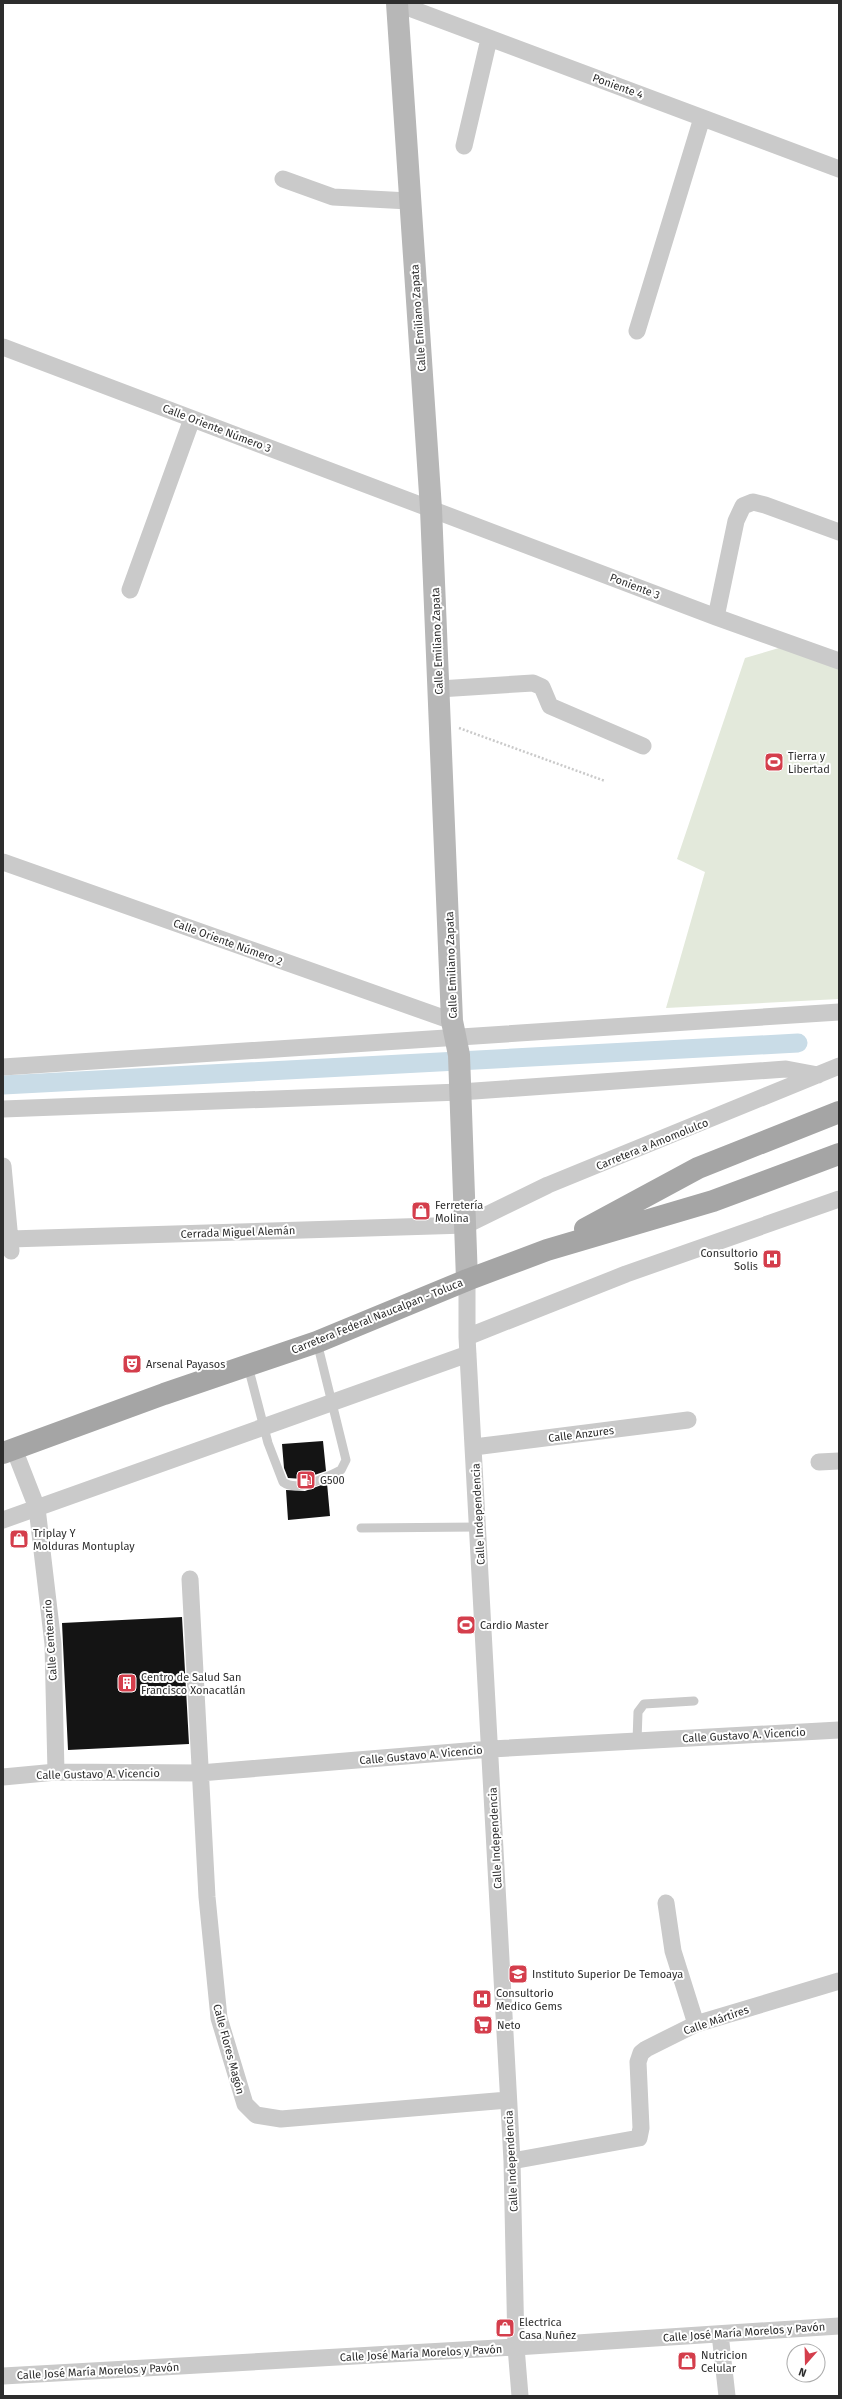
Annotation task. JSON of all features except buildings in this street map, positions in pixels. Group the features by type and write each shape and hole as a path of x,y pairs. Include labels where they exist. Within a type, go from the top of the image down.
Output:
{"main road":[{"name":"Carretera Federal Naucalpan - Toluca","path":"547,1250 698,1168 839,1112"},
{"name":"Carretera Federal Naucalpan - Toluca","path":"8,1451 247,1364 317,1342 467,1280 547,1250 713,1201 839,1154"}],"street":[{"name":"Poniente 4","path":"397,3 488,39 839,169"},
{"name":"Calle Emiliano Zapata","path":"397,3 409,201 431,509 440,721 466,1225 467,1280"},
{"path":"464,146 488,39"},
{"path":"637,331 702,118"},
{"path":"283,179 333,197 409,201"},
{"name":"Calle Oriente Número 3","path":"3,347 431,509"},
{"path":"130,590 192,419"},
{"path":"716,617 736,521 743,506 753,502 765,505 839,532"},
{"name":"Poniente 3","path":"431,509 716,617 839,661"},
{"path":"439,689 534,683 542,687 550,706 643,746"},
{"name":"Calle Oriente Número 2","path":"3,862 457,1055"},
{"path":"3,1109 457,1055 839,1012"},
{"path":"3,1067 457,1055 786,1069 818,1075"},
{"name":"Carretera a Amomolulco","path":"466,1225 548,1185 839,1066"},
{"name":"Cerrada Miguel Alemán","path":"3,1166 11,1245 466,1225"},
{"path":"467,1337 626,1274 839,1199"},
{"name":"Calle Independencia","path":"467,1280 467,1337 491,1749 512,2161 516,2347 520,2396"},
{"path":"3,1520 468,1354"},
{"name":"Calle Anzures","path":"474,1447 688,1420"},
{"name":"Calle Centenario","path":"8,1451 37,1508 53,1644 56,1772"},
{"path":"819,1462 839,1461"},
{"name":"Calle Flores Magón","path":"190,1579 200,1773 215,1997 219,2018 245,2104 256,2115 281,2119 508,2100"},
{"name":"Calle Gustavo A. Vicencio","path":"3,1777 56,1772 200,1773 491,1749 839,1730"},
{"path":"666,1903 668,1926 673,1952 696,2024"},
{"name":"Calle Mártires","path":"512,2161 639,2138 641,2128 638,2062 641,2053 696,2024 839,1981"},
{"name":"Calle José María Morelos y Pavón","path":"3,2376 516,2347 839,2326"},
{"path":"720,2334 727,2396"}],"lane":[{"path":"247,1364 265,1427 268,1443 283,1482 300,1485 321,1479 341,1470 346,1460 317,1342"},
{"path":"361,1528 478,1527"},
{"path":"637,1741 638,1712 644,1704 694,1701"}],"path":[{"path":"440,721 606,780"}],"shaded area":[{"name":"Tierra y Libertad","path":"789,645 839,665 839,999 666,1008 705,872 677,859 745,658"}],"waterway":[{"path":"3,1085 798,1043"}],"place":[{"name":"Tierra y Libertad","path":"774,762"},
{"name":"Ferretería Molina","path":"421,1211"},
{"name":"Consultorio Solis","path":"772,1259"},
{"name":"Arsenal Payasos","path":"132,1364"},
{"name":"G500","path":"306,1480"},
{"name":"Triplay Y Molduras Montuplay","path":"19,1539"},
{"name":"Cardio Master","path":"466,1625"},
{"name":"Centro de Salud San Francisco Xonacatlán","path":"127,1683"},
{"name":"Instituto Superior De Temoaya","path":"518,1974"},
{"name":"Consultorio Medico Gems","path":"482,1999"},
{"name":"Neto","path":"483,2025"},
{"name":"Electrica Casa Nuñez","path":"505,2328"},
{"name":"Nutricion Celular","path":"687,2361"}]}
